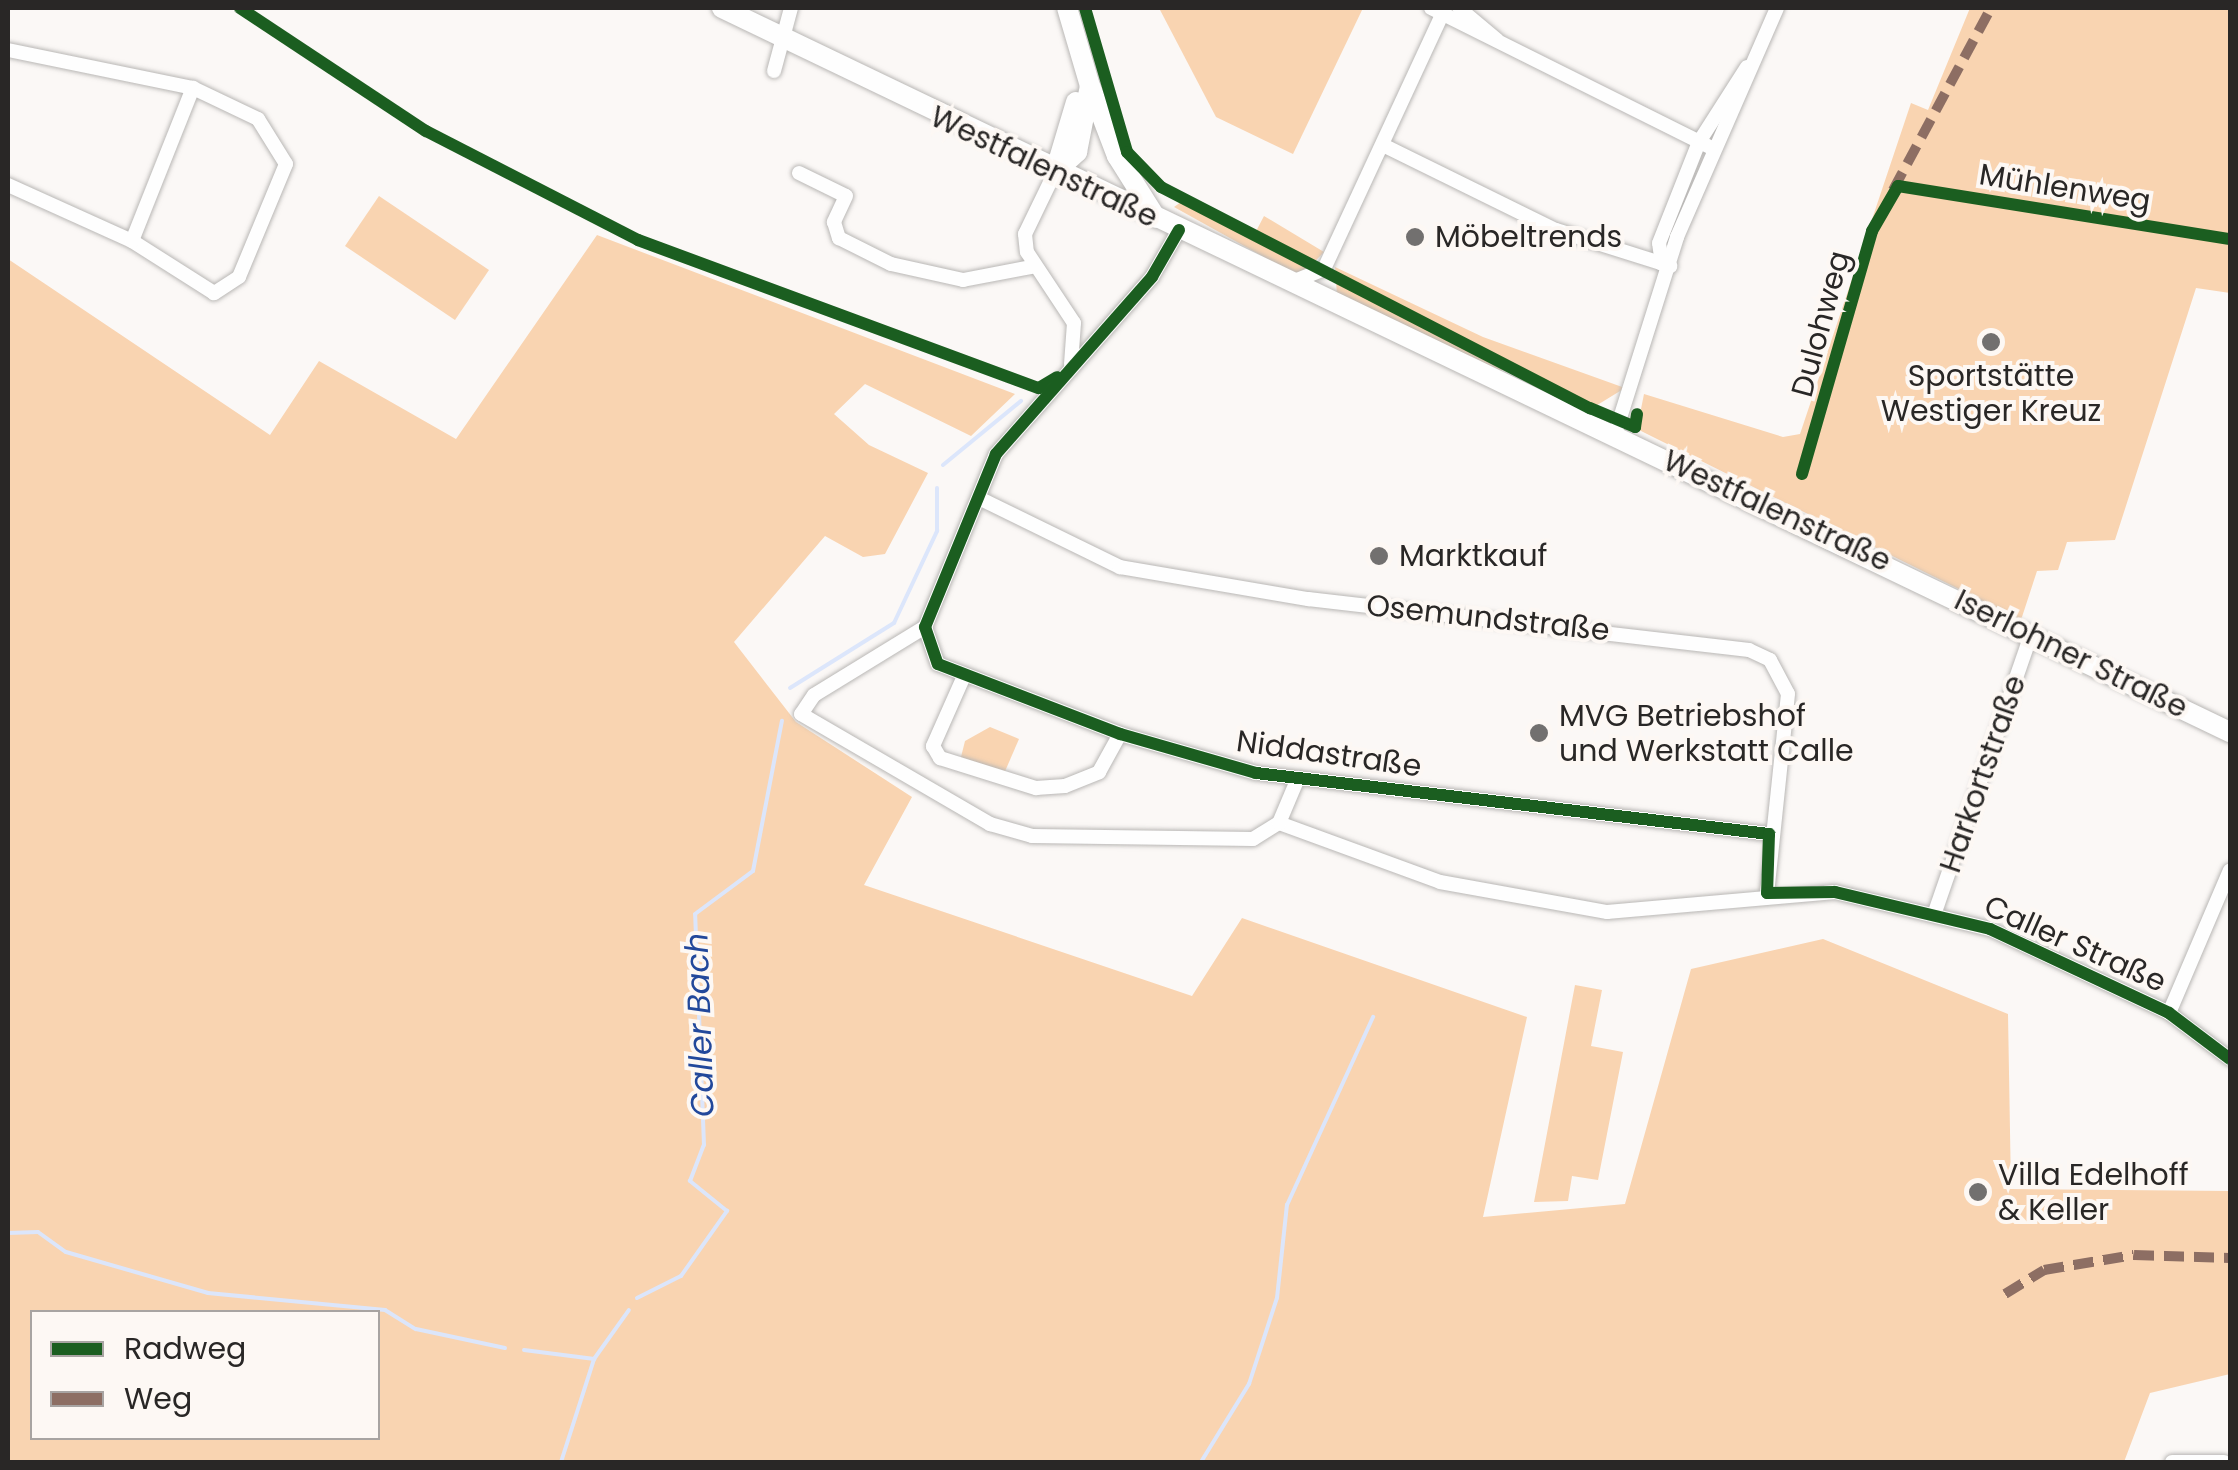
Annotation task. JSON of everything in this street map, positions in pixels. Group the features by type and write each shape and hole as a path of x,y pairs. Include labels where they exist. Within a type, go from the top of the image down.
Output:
{"main road":[{"name":"Westfalenstraße","path":"722,8 1055,172 1912,576"},
{"path":"1066,8 1116,156 1157,220"},
{"path":"1055,172 1080,52"},
{"path":"1055,172 1077,152 1090,86"},
{"name":"Iserlohner Straße","path":"1912,576 2230,732"}],"street":[{"path":"774,71 778,36 791,8"},
{"path":"1460,8 1500,45"},
{"path":"1615,434 1666,265 1659,243 1777,8"},
{"path":"1333,301 1324,270 1385,146 1440,10 1500,45 1706,146"},
{"path":"8,50 192,88 258,119 286,164 239,277 214,293 132,241 8,185"},
{"path":"132,241 192,88"},
{"path":"1385,146 1452,182 1666,265"},
{"path":"1055,172 1026,234 1036,266 1074,322 1070,366"},
{"path":"799,173 846,196 834,222 839,238 890,264 963,280 1036,266"},
{"path":"1179,230 1152,277 996,454 980,484 984,500 926,627 814,695 801,714 956,810 1032,836 1253,839 1279,823 1298,778"},
{"path":"1291,282 1324,270"},
{"path":"1074,322 1106,326"},
{"name":"Osemundstraße","path":"984,500 1062,543 1158,574 1749,650 1770,660 1788,694 1769,834 1767,893"},
{"name":"Niddastraße","path":"926,627 938,664 964,676 1120,734 1298,778 1769,834"},
{"name":"Harkortstraße","path":"1936,912 2031,635"},
{"path":"964,676 932,746 940,758 1036,788 1065,786 1099,772 1120,734"},
{"name":"Caller Straße","path":"1279,823 1440,882 1607,912 1680,912 1767,893 1836,892 1936,912 2169,1013 2230,1060"},
{"path":"2169,1013 2230,870"},
{"path":"2172,1462 2224,1462"}],"shaded area":[{"path":"1159,8 1363,8 1293,154 1216,117"},
{"path":"1970,8 2230,8 2230,293 2196,288 2115,540 2067,542 2058,570 2037,571 2021,620 1637,429 1644,394 1783,437 1800,434 1911,103 1928,110"},
{"path":"379,196 489,270 455,320 345,246"},
{"path":"1181,202 1252,239 1264,216 1324,252 1300,277 1174,207"},
{"path":"597,235 1015,394 971,436 865,384 834,414 869,445 928,473 885,554 863,557 825,536 734,642 796,722 912,797 864,885 1192,996 1242,918 1527,1017 1483,1217 1625,1204 1691,969 1823,939 2008,1014 2011,1189 2230,1191 2230,1374 2150,1393 2124,1462 8,1462 8,259 270,435 319,361 456,439"},
{"path":"1335,267 1483,337 1625,388 1594,407 1507,361 1501,371 1337,295"},
{"path":"990,727 1019,739 1003,776 960,761 965,741"},
{"path":"1575,985 1602,990 1591,1046 1623,1052 1598,1180 1572,1176 1568,1201 1534,1202"}],"waterway":[{"name":"Caller Bach","path":"943,465 1021,401"},
{"name":"Caller Bach","path":"790,688 894,623 937,531 937,488"},
{"name":"Caller Bach","path":"637,1298 681,1276 727,1211 690,1181 704,1145 695,914 753,871 782,721"},
{"path":"1201,1462 1249,1384 1277,1298 1287,1205 1373,1017"},
{"path":"8,1233 38,1232 66,1252 208,1293 385,1310 416,1329 505,1348"},
{"name":"Caller Bach","path":"561,1462 594,1359 629,1310"},
{"path":"524,1350 594,1359"}],"marked path":[{"path":"1893,190 1991,8"},
{"path":"2005,1294 2044,1270 2134,1255 2230,1258"}],"cycle path":[{"path":"240,8 426,131 638,240 1039,388 1057,377"},
{"path":"1085,8 1127,152 1161,187 1590,408 1635,427 1637,414"},
{"name":"Mühlenweg","path":"1802,474 1872,231 1898,186 2230,239"},
{"path":"1179,230 1152,277 996,454 925,627 938,664 1120,734 1256,773 1769,834 1767,893 1835,892 1990,929 2169,1013 2230,1059"}],"place":[{"name":"Möbeltrends","path":"1415,237"},
{"name":"Sportstätte Westiger Kreuz","path":"1991,342"},
{"name":"Marktkauf","path":"1379,556"},
{"name":"MVG Betriebshof und Werkstatt Calle","path":"1539,733"},
{"name":"Villa Edelhoff & Keller","path":"1978,1192"}]}
